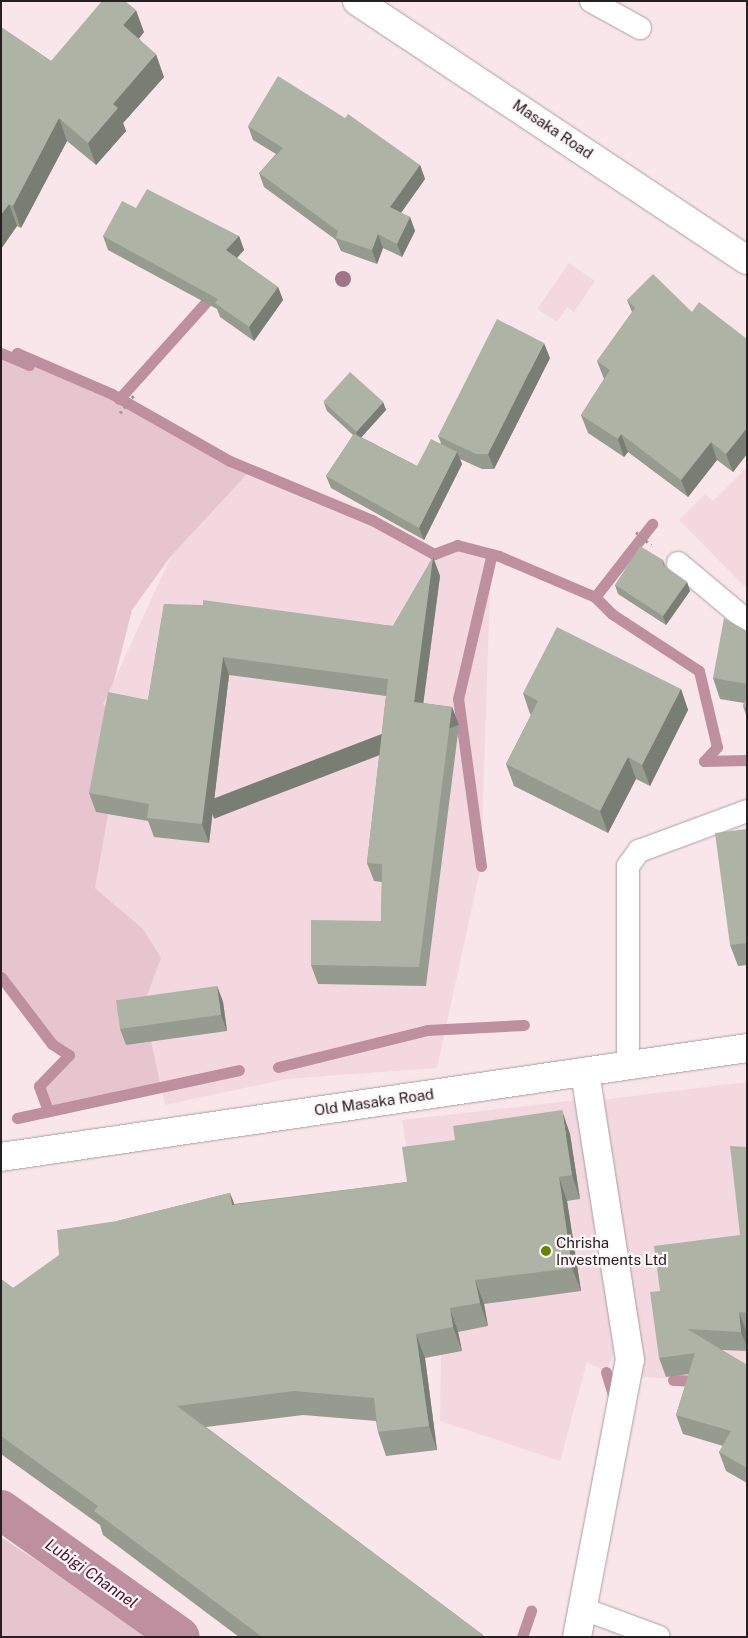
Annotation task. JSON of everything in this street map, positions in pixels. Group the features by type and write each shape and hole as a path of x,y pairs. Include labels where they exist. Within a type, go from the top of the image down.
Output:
{"main road":[{"name":"Masaka Road","path":"357,1 747,260"},
{"name":"Old Masaka Road","path":"1,1157 747,1048"},
{"path":"577,1637 581,1608 630,1360 585,1072"}],"lane":[{"path":"591,1 640,28"},
{"path":"678,563 747,622"},
{"path":"628,1066 628,866 639,851 747,811"},
{"path":"581,1608 659,1637"}],"path":[{"path":"120,413 134,395"},
{"path":"636,532 652,544"}],"shaded area":[{"path":"569,263 595,281 574,312 567,307 557,322 537,309"},
{"path":"1,353 28,365 17,353 112,394 251,470 171,556 132,610 114,681 103,704 123,729 95,888 143,929 161,958 138,1020 145,1013 161,1087 48,1111 39,1086 69,1055 52,1044 1,977"},
{"path":"747,467 747,589 679,520 705,494 713,501"},
{"path":"251,470 372,520 434,554 457,545 491,557 481,866 437,1068 286,1079 165,1105 145,1014 142,929 95,888 96,709 114,681 171,556"},
{"path":"747,1082 747,1383 642,1377 601,1100"},
{"path":"579,1100 614,1353 606,1372 587,1362 560,1461 440,1421 441,1355 402,1120"},
{"path":"1,1537 152,1637 1,1637"}],"building":[{"path":"102,1 125,1 136,10 123,25 156,54 113,104 118,108 88,143 59,118 13,206 9,204 1,215 1,27 51,61"},
{"path":"278,76 345,118 348,114 420,165 390,207 410,217 397,244 378,234 372,250 336,238 338,231 259,173 283,148 248,126"},
{"path":"147,189 239,236 226,250 278,287 249,327 215,303 218,299 103,236 122,201 136,208"},
{"path":"653,274 692,312 699,302 747,339 747,428 726,454 711,442 681,480 621,434 618,439 581,415 610,370 597,361 635,308 627,300"},
{"path":"497,319 544,343 488,454 476,454 438,436"},
{"path":"350,372 383,402 357,432 323,402"},
{"path":"354,434 417,466 431,439 457,452 419,528 326,476"},
{"path":"640,546 663,560 663,565 687,582 663,616 615,585"},
{"path":"433,557 414,702 452,707 419,967 311,965 311,920 381,921 382,864 367,863 388,679 223,657 202,824 147,818 149,804 89,793 108,692 148,700 164,604 203,605 203,600 393,626"},
{"path":"724,618 747,631 747,684 713,678"},
{"path":"557,627 681,689 642,765 628,757 600,811 506,764 538,701 523,693"},
{"path":"747,696 747,708 743,706"},
{"path":"747,829 747,943 730,945 715,833"},
{"path":"217,986 221,1015 120,1029 116,1000"},
{"path":"562,1110 572,1175 559,1177 572,1268 475,1280 480,1303 450,1308 453,1327 416,1334 429,1426 378,1432 374,1398 294,1391 177,1406 483,1635 481,1637 262,1637 94,1511 98,1506 1,1436 1,1279 13,1288 59,1255 57,1230 117,1221 230,1193 232,1205 407,1182 402,1147 455,1140 453,1126"},
{"path":"730,1146 747,1147 747,1313 739,1312 741,1332 687,1329 747,1365 747,1468 719,1452 731,1431 676,1415 695,1353 659,1358 650,1292 660,1291 654,1246 740,1235"}],"waterway":[{"path":"119,399 216,291"},
{"path":"1,353 29,365 17,353 112,394 230,461 372,520 434,554 457,545 499,556 595,597 652,524"},
{"path":"481,866 458,699 491,557"},
{"path":"595,597 612,614 699,671 717,747 704,761 747,760"},
{"path":"1,977 52,1044 69,1055 39,1086 48,1111"},
{"path":"278,1067 427,1030 524,1025"},
{"path":"17,1118 239,1070"},
{"path":"606,1372 615,1401"},
{"path":"673,1380 703,1381"},
{"name":"Lubigi Channel","path":"1,1510 180,1637"},
{"path":"522,1637 531,1611"}],"place":[{"name":"Chrisha Investments Ltd","path":"546,1251"}]}
